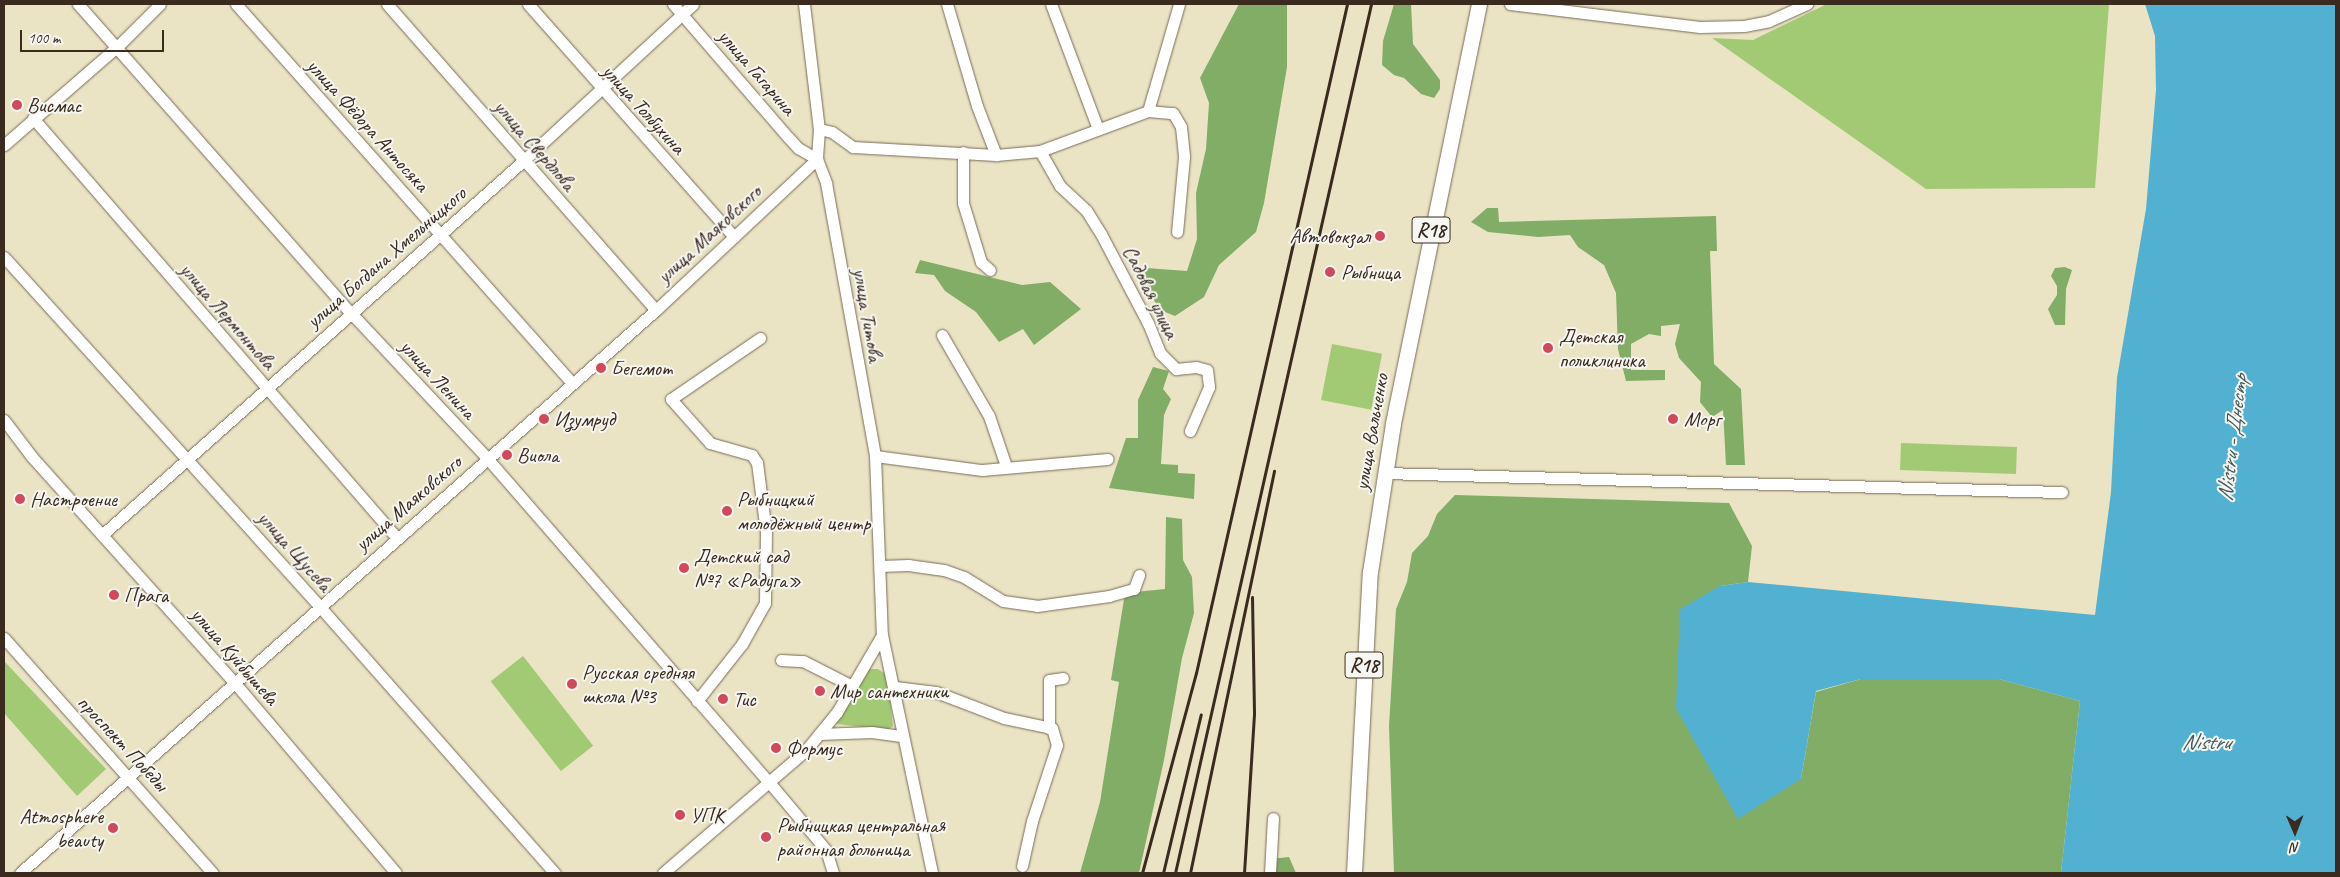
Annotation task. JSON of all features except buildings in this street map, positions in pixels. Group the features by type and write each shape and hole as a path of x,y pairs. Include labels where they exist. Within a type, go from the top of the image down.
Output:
{"main road":[{"name":"улица Вальченко","path":"1354,873 1370,572 1384,473 1479,4"}],"street":[{"name":"улица Ленина","path":"78,4 118,46 350,312 487,458 769,782 826,850 833,873"},
{"path":"4,145 118,46 160,4"},
{"name":"улица Фёдора Антосяка","path":"236,4 572,383"},
{"name":"улица Свердлова","path":"387,4 523,161 656,310"},
{"name":"улица Толбухина","path":"528,4 601,89 734,237"},
{"name":"улица Гагарина","path":"673,4 798,148 817,159"},
{"name":"улица Богдана Хмельницкого","path":"102,535 266,390 350,312 523,161 681,13 693,4"},
{"name":"улица Титова","path":"804,4 819,129 817,159 826,183 875,456 882,635 895,687 902,736 932,873"},
{"path":"947,4 996,155"},
{"path":"1051,4 1098,129"},
{"path":"1148,111 1179,4"},
{"path":"1510,4 1700,27 1744,26 1769,21 1807,4"},
{"path":"819,129 832,132 853,148 996,155 1040,152 1148,111 1173,112 1181,127 1184,157 1177,232"},
{"name":"улица Лермонтова","path":"33,118 191,304 256,374 266,390 397,538"},
{"path":"963,152 963,203 982,262 990,270"},
{"name":"Садовая улица","path":"1040,152 1060,186 1086,210 1101,234 1148,323 1160,353 1176,369 1196,368 1207,370 1209,387 1190,431"},
{"name":"улица Маяковского","path":"20,873 656,310 817,159"},
{"name":"улица Щусева","path":"4,257 321,608 555,873"},
{"path":"942,335 989,416 1006,466"},
{"path":"697,701 742,644 758,620 767,594 766,532 757,465 752,455 710,444 671,399 760,338"},
{"name":"улица Куйбышева","path":"4,420 32,457 234,682 396,873"},
{"path":"875,456 982,470 1006,466 1108,459"},
{"path":"1384,473 2062,492"},
{"path":"880,566 908,565 944,570 964,577 1003,601 1037,606 1126,591 1134,588 1139,575"},
{"path":"662,873 769,782 819,734 852,686 882,635"},
{"name":"проспект Победы","path":"4,638 213,873"},
{"path":"781,660 803,661 852,686"},
{"path":"1048,728 1049,680 1062,678"},
{"path":"895,687 936,692 1004,718 1048,728 1056,734 1057,745 1034,813 1022,866"},
{"path":"819,734 872,732 902,736"},
{"path":"1270,873 1273,818"}],"green space":[{"path":"1239,4 1287,4 1287,67 1264,203 1256,232 1219,265 1204,297 1175,316 1160,310 1143,282 1146,268 1187,271 1197,239 1196,193 1206,149 1209,103 1200,78"},
{"path":"1394,4 1411,4 1413,44 1440,80 1440,89 1434,98 1421,94 1404,78 1394,75 1382,65 1383,41"},
{"path":"1827,4 2109,4 2095,188 1926,189 1712,38 1753,40"},
{"path":"1487,208 1498,208 1499,222 1716,216 1717,251 1710,251 1714,364 1741,389 1745,465 1726,465 1723,410 1712,417 1700,402 1701,382 1679,358 1675,344 1680,324 1661,326 1661,336 1649,334 1631,344 1631,370 1665,370 1665,380 1626,381 1618,349 1616,293 1604,265 1578,247 1570,235 1538,237 1488,232 1471,222"},
{"path":"920,260 1022,285 1050,282 1081,309 1034,345 1023,329 999,342 976,312 945,291 934,275 915,273"},
{"path":"2065,267 2072,270 2066,289 2065,325 2055,325 2048,309 2057,295 2057,286 2051,276 2055,268"},
{"path":"1332,344 1382,354 1371,410 1321,400"},
{"path":"1153,367 1169,371 1163,389 1171,399 1164,415 1161,464 1178,465 1178,473 1195,474 1194,499 1109,488 1126,438 1138,438 1138,400"},
{"path":"1901,443 2017,447 2016,474 1900,470"},
{"path":"1455,495 1729,503 1752,546 1748,582 1720,586 1801,779 1816,692 1861,679 1999,679 2080,701 2061,873 1394,873 1389,726 1396,609 1407,582 1412,553 1428,536 1437,514"},
{"path":"1166,517 1182,519 1183,560 1192,577 1194,613 1182,658 1164,760 1139,873 1080,873 1100,802 1119,682 1111,680 1125,593 1165,589"},
{"path":"523,656 593,746 561,771 491,681"},
{"path":"4,661 106,769 77,796 4,713"},
{"path":"870,669 878,669 887,675 893,726 888,730 837,724 840,715"},
{"path":"1289,857 1296,873 1270,873 1271,859"}],"water":[{"name":"Nistru","path":"2145,4 2336,4 2336,873 2061,873 2080,701 1999,679 1861,679 1816,691 1801,779 1738,819 1676,708 1680,609 1720,586 1748,582 2095,615 2111,492 2117,378 2146,209 2156,90 2155,36"}],"railway":[{"path":"1142,873 1196,673 1347,4"},
{"path":"1175,873 1371,4"},
{"path":"1190,873 1274,471"},
{"path":"1244,873 1254,712 1252,597"},
{"path":"1163,873 1201,714"}],"place":[{"name":"Висмас","path":"17,105"},
{"name":"Автовокзал","path":"1380,236"},
{"name":"Рыбница","path":"1330,272"},
{"name":"Детская поликлиника","path":"1548,348"},
{"name":"Бегемот","path":"601,368"},
{"name":"Изумруд","path":"544,419"},
{"name":"Морг","path":"1673,419"},
{"name":"Виола","path":"507,455"},
{"name":"Настроение","path":"20,499"},
{"name":"Рыбницкий молодёжный центр","path":"727,511"},
{"name":"Детский сад №7 «Радуга»","path":"684,568"},
{"name":"Прага","path":"114,595"},
{"name":"Русская средняя школа №3","path":"572,684"},
{"name":"Мир сантехники","path":"820,691"},
{"name":"Тис","path":"723,699"},
{"name":"Формус","path":"776,748"},
{"name":"УПК","path":"680,815"},
{"name":"Atmosphere beauty","path":"113,828"},
{"name":"Рыбницкая центральная районная больница","path":"766,837"}],"water label":[{"name":"Nistru - Днестр","path":"2233,438"}]}
